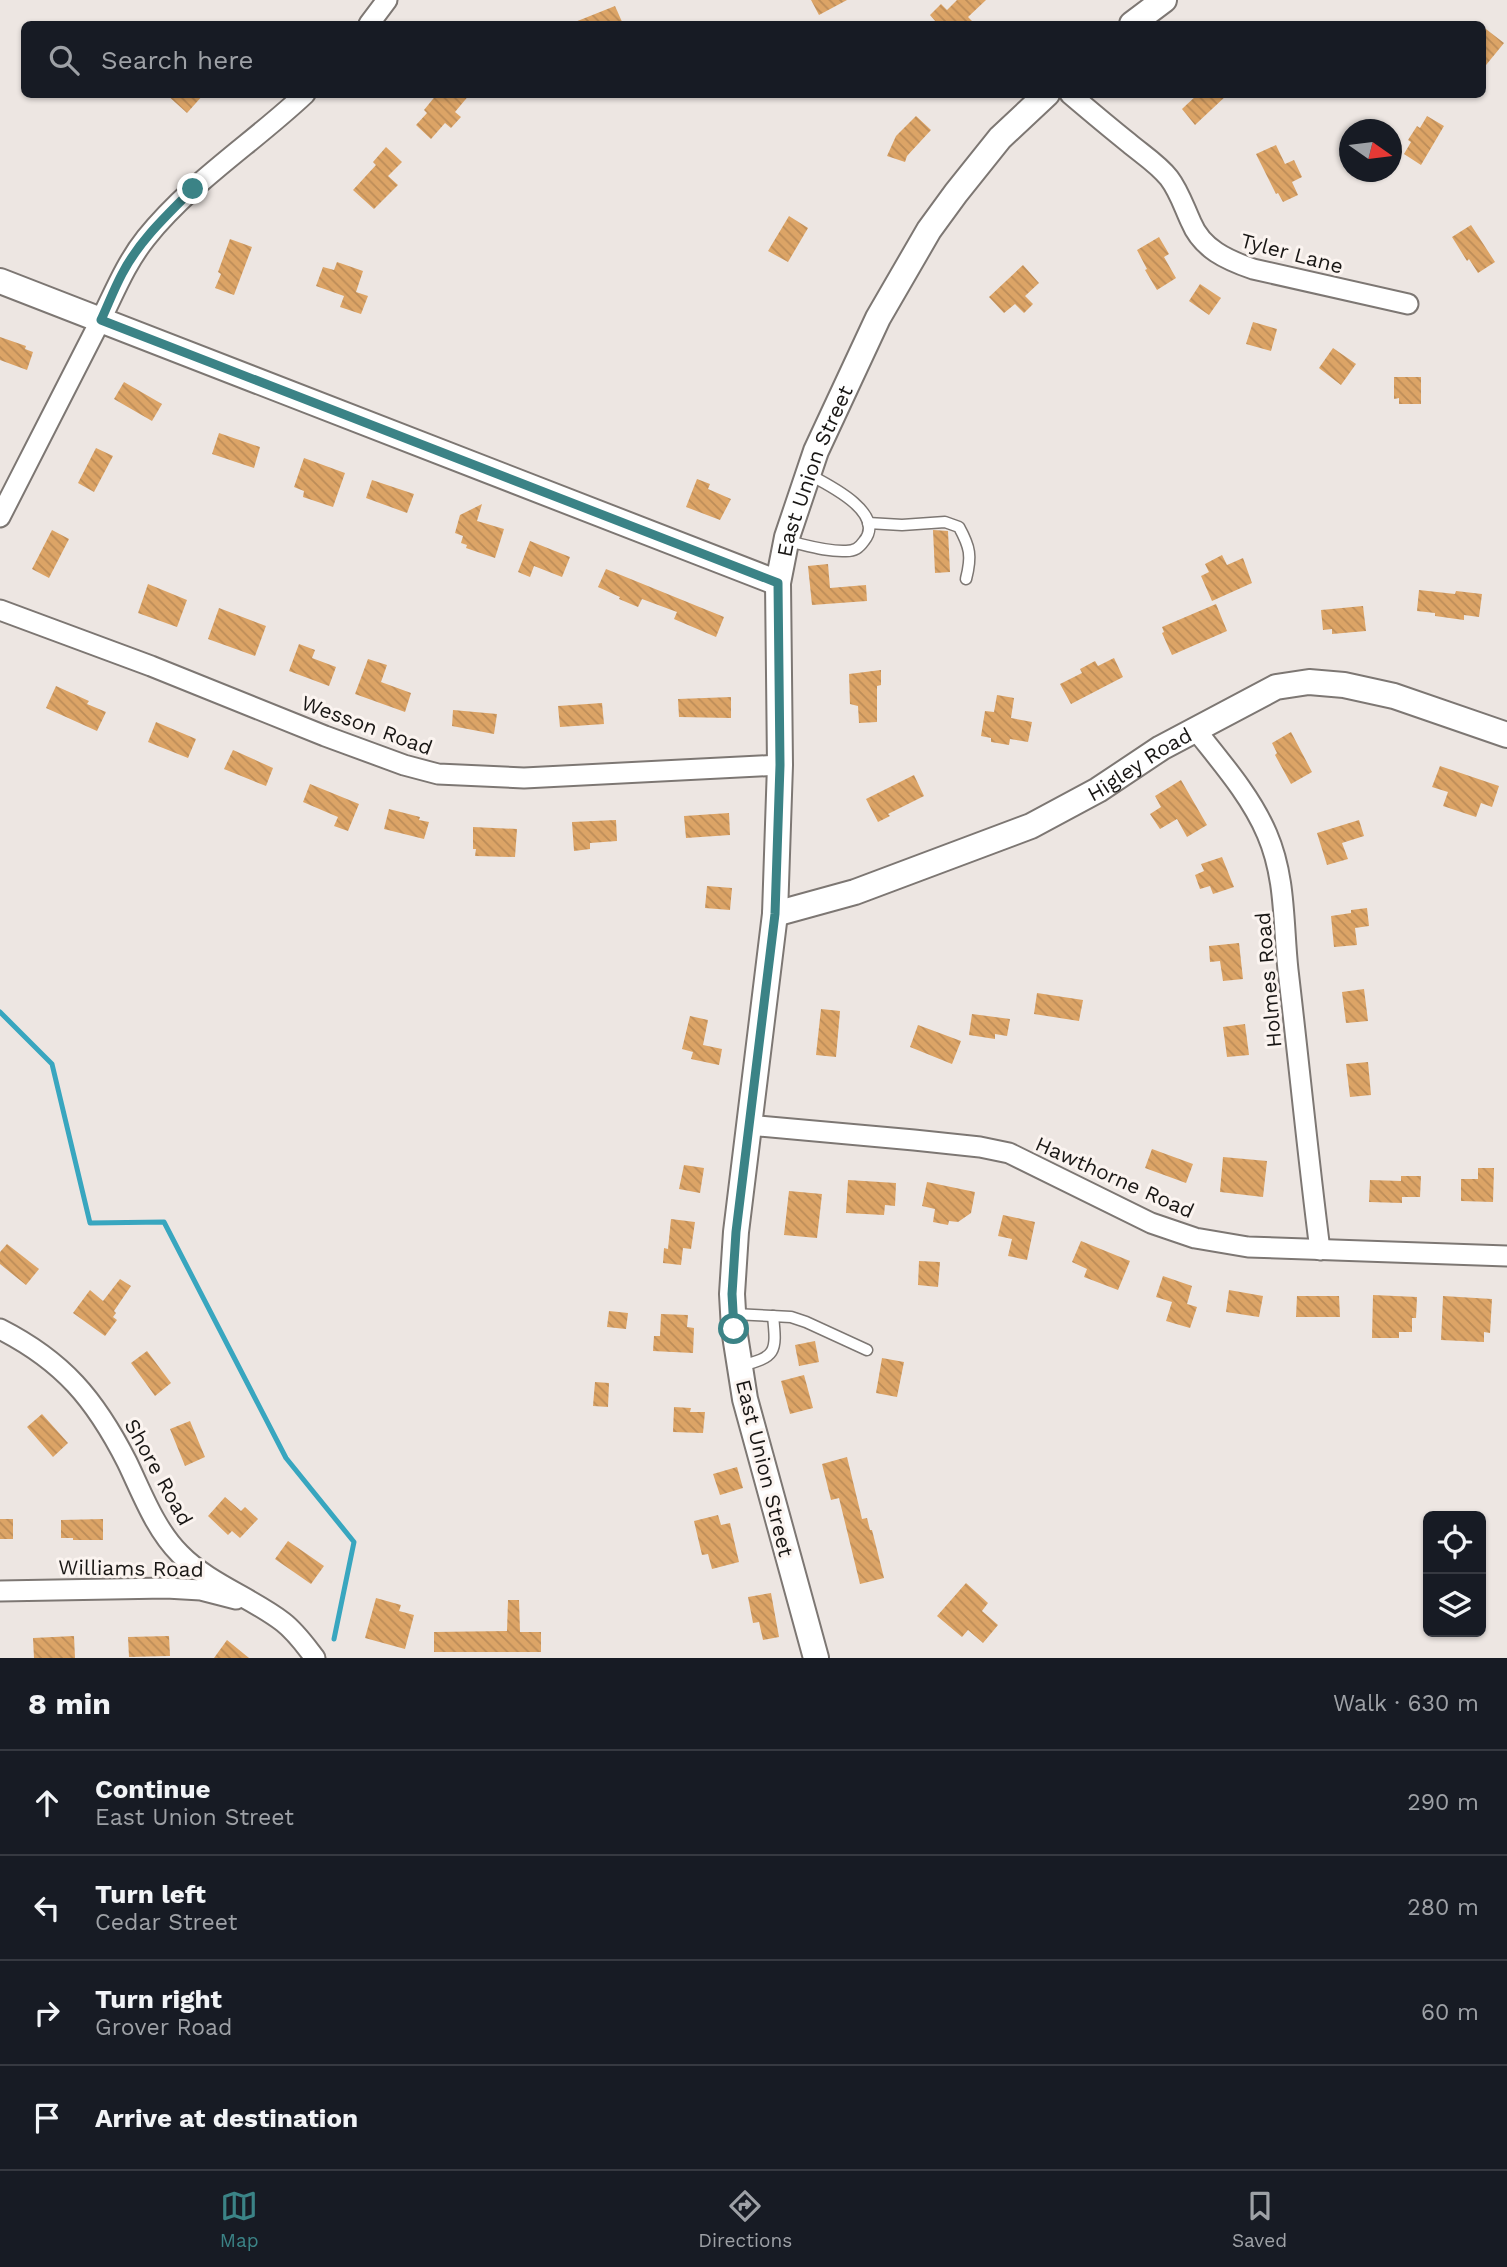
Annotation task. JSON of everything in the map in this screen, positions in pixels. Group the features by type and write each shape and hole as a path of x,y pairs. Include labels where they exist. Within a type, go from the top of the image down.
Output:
{"street":[{"path":"371,21 387,0"},
{"path":"1136,21 1164,0"},
{"path":"0,517 132,256 165,216 229,157 300,98"},
{"name":"East Union Street","path":"816,1658 745,1399 732,1294 748,1125 775,914 780,765 778,583 786,541 808,474 878,318 929,230 1000,138 1043,98"},
{"name":"Tyler Lane","path":"1075,98 1170,178 1192,226 1213,251 1230,261 1253,269 1408,304"},
{"path":"0,281 778,583"},
{"name":"Wesson Road","path":"0,610 151,666 325,736 404,765 438,774 524,778 780,765"},
{"name":"Higley Road","path":"775,914 855,892 1031,826 1098,790 1161,748 1276,687 1309,682 1344,685 1394,696 1507,735"},
{"name":"Holmes Road","path":"1195,729 1238,785 1267,833 1277,862 1284,898 1287,954 1320,1250"},
{"name":"Hawthorne Road","path":"748,1125 927,1141 1009,1153 1151,1223 1195,1238 1248,1247 1507,1256"},
{"name":"Shore Road","path":"0,1329 26,1342 51,1360 96,1406 122,1452 146,1504 180,1555 281,1620 315,1658"},
{"name":"Williams Road","path":"0,1591 166,1587 201,1590 259,1607"}],"lane":[{"path":"786,541 825,550 847,551 858,549 868,537 868,523 863,512 852,501 808,474"},
{"path":"868,523 902,525 945,522 959,527 968,545 971,562 967,579"},
{"path":"733,1314 791,1317 867,1350"},
{"path":"740,1366 763,1360 770,1355 775,1343 773,1316"}],"building":[{"path":"811,0 847,0 819,15"},
{"path":"957,0 986,0 968,17 972,21 935,21 930,15 941,4 947,10"},
{"path":"615,6 622,21 578,21"},
{"path":"1486,29 1504,43 1486,65"},
{"path":"170,98 200,98 187,113"},
{"path":"434,98 467,98 455,112 461,117 451,128 445,123 431,139 416,125 427,113 424,110"},
{"path":"1194,98 1224,98 1195,125 1182,109"},
{"path":"916,116 931,130 907,156 905,162 887,156 896,136"},
{"path":"1427,116 1444,126 1421,165 1404,154 1411,142 1408,140"},
{"path":"1276,145 1285,164 1294,160 1302,177 1292,182 1298,195 1283,202 1278,193 1276,194 1256,154"},
{"path":"386,147 402,162 388,176 398,185 374,209 353,190 376,165 373,162"},
{"path":"789,216 808,228 788,262 768,251"},
{"path":"1471,225 1495,262 1478,273 1452,237"},
{"path":"1159,237 1169,254 1164,257 1176,278 1157,290 1137,250"},
{"path":"230,239 252,247 234,295 215,288"},
{"path":"337,262 363,271 356,292 368,296 361,314 340,307 344,296 316,286 323,267 334,270"},
{"path":"1023,265 1039,283 1025,296 1033,304 1024,313 1015,304 1004,313 989,297"},
{"path":"1200,284 1221,298 1209,315 1189,301"},
{"path":"1253,322 1277,329 1271,351 1246,344"},
{"path":"0,337 26,346 25,349 33,352 27,370 0,360"},
{"path":"1333,348 1356,364 1341,385 1319,368"},
{"path":"1394,377 1421,377 1421,404 1399,404 1399,398 1394,399"},
{"path":"124,382 162,404 152,421 114,399"},
{"path":"219,433 260,447 254,468 212,454"},
{"path":"96,448 113,456 94,492 78,483"},
{"path":"304,458 345,473 333,507 303,497 304,491 294,487"},
{"path":"697,479 710,484 708,489 731,499 720,520 686,507"},
{"path":"372,480 414,494 407,513 366,498"},
{"path":"482,504 477,521 504,529 495,558 466,548 467,545 461,543 463,536 455,533 460,515"},
{"path":"52,530 69,539 49,578 32,569"},
{"path":"933,530 948,531 950,572 935,573"},
{"path":"530,541 570,557 562,577 534,566 530,577 518,572"},
{"path":"1222,555 1227,565 1243,558 1252,583 1212,601 1201,576 1209,572 1205,564"},
{"path":"828,564 830,588 866,585 867,601 812,605 808,566"},
{"path":"606,569 724,617 716,637 674,619 677,612 642,599 638,607 598,587"},
{"path":"148,584 187,600 177,627 138,613"},
{"path":"1419,590 1482,594 1479,617 1464,615 1464,620 1417,611"},
{"path":"1216,604 1227,631 1172,655 1162,627"},
{"path":"1363,606 1366,631 1332,634 1332,629 1323,630 1321,610"},
{"path":"219,608 266,626 255,656 208,639"},
{"path":"299,644 315,650 312,658 336,667 329,686 289,671"},
{"path":"1114,658 1123,677 1071,704 1060,684 1082,673 1080,669 1095,661 1098,666"},
{"path":"368,659 387,665 381,682 411,693 405,712 355,694"},
{"path":"881,670 881,685 877,686 877,722 859,723 858,706 850,704 849,674"},
{"path":"56,686 106,712 97,731 46,708"},
{"path":"997,695 1014,698 1011,718 1032,722 1028,742 1010,739 1009,745 991,742 991,738 981,736 985,711 994,712"},
{"path":"731,697 731,718 679,717 678,699"},
{"path":"602,703 604,724 560,727 558,706"},
{"path":"453,710 497,714 494,734 452,726"},
{"path":"156,722 196,739 188,758 148,742"},
{"path":"1291,732 1312,772 1291,784 1275,755 1277,753 1272,743"},
{"path":"233,750 273,768 266,786 224,769"},
{"path":"1440,766 1499,786 1492,807 1481,803 1476,817 1443,806 1448,792 1432,787"},
{"path":"914,775 924,796 878,822 866,799"},
{"path":"1181,780 1207,825 1187,837 1177,819 1160,829 1150,814 1161,807 1155,796"},
{"path":"310,784 359,804 348,831 334,826 338,817 303,802"},
{"path":"389,809 429,822 424,839 384,829"},
{"path":"729,813 730,835 686,838 684,816"},
{"path":"616,820 617,841 590,843 590,849 574,851 572,822"},
{"path":"1359,820 1364,836 1342,843 1348,859 1327,865 1317,833"},
{"path":"473,827 517,829 515,857 475,856"},
{"path":"1222,857 1234,887 1213,894 1210,886 1200,889 1195,875 1204,871 1201,864"},
{"path":"707,886 732,888 730,910 705,908"},
{"path":"1367,908 1369,926 1355,928 1357,945 1334,947 1331,916"},
{"path":"1239,943 1243,979 1223,981 1220,961 1210,962 1209,946"},
{"path":"1364,989 1368,1021 1346,1023 1342,992"},
{"path":"1037,993 1083,1000 1079,1021 1034,1014"},
{"path":"821,1009 840,1011 836,1057 816,1055"},
{"path":"972,1014 1010,1019 1007,1036 995,1034 995,1039 969,1035"},
{"path":"690,1016 708,1020 703,1045 722,1049 719,1065 691,1059 693,1052 682,1049"},
{"path":"1245,1024 1249,1055 1227,1057 1223,1027"},
{"path":"918,1025 961,1041 952,1064 910,1047"},
{"path":"1368,1062 1371,1095 1350,1097 1346,1064"},
{"path":"1152,1149 1193,1164 1186,1183 1145,1168"},
{"path":"1223,1157 1267,1161 1263,1197 1220,1192"},
{"path":"684,1165 704,1168 700,1193 679,1189"},
{"path":"1478,1168 1494,1168 1493,1202 1461,1201 1461,1179 1478,1179"},
{"path":"1401,1176 1421,1176 1420,1197 1402,1197 1402,1203 1369,1202 1370,1180 1401,1181"},
{"path":"848,1180 896,1183 895,1206 885,1205 884,1215 846,1213"},
{"path":"927,1182 975,1192 971,1213 958,1222 949,1221 948,1225 933,1222 935,1209 922,1206"},
{"path":"789,1191 822,1194 817,1238 784,1235"},
{"path":"1003,1215 1035,1222 1027,1260 1008,1256 1012,1239 998,1236"},
{"path":"671,1219 695,1222 691,1249 683,1248 681,1265 663,1263 664,1248 668,1249"},
{"path":"1081,1241 1130,1261 1118,1290 1084,1277 1087,1269 1072,1262"},
{"path":"7,1244 39,1269 26,1285 0,1264 0,1252"},
{"path":"919,1261 940,1262 938,1287 918,1285"},
{"path":"1163,1276 1192,1286 1187,1304 1197,1307 1190,1328 1166,1321 1172,1302 1156,1297"},
{"path":"120,1279 131,1286 114,1311 116,1313 113,1317 117,1320 105,1336 73,1313 90,1290 103,1301"},
{"path":"1229,1290 1263,1296 1259,1317 1226,1312"},
{"path":"1373,1295 1417,1297 1412,1332 1399,1332 1399,1338 1372,1338"},
{"path":"1297,1296 1339,1296 1340,1317 1296,1317"},
{"path":"1443,1296 1492,1299 1490,1333 1484,1332 1484,1342 1441,1340"},
{"path":"609,1311 628,1313 626,1329 607,1327"},
{"path":"661,1314 688,1315 687,1327 694,1328 693,1353 653,1351 654,1336 660,1336"},
{"path":"815,1341 819,1362 799,1366 795,1345"},
{"path":"147,1351 171,1383 155,1396 131,1363"},
{"path":"882,1358 904,1362 897,1397 876,1393"},
{"path":"804,1375 813,1408 790,1414 781,1381"},
{"path":"595,1382 609,1383 608,1407 593,1406"},
{"path":"674,1407 691,1408 690,1412 705,1412 703,1433 673,1432"},
{"path":"42,1414 68,1443 53,1457 27,1427"},
{"path":"190,1421 205,1457 185,1466 170,1429"},
{"path":"847,1457 862,1519 867,1518 872,1530 884,1578 860,1584 839,1498 831,1500 822,1464"},
{"path":"737,1467 743,1488 720,1495 713,1474"},
{"path":"225,1497 241,1511 245,1507 258,1519 240,1538 232,1531 228,1535 208,1516"},
{"path":"718,1515 721,1525 730,1523 739,1562 712,1569 708,1554 702,1555 694,1521"},
{"path":"0,1519 13,1519 13,1539 0,1539"},
{"path":"103,1519 103,1540 61,1538 61,1520"},
{"path":"288,1541 324,1566 311,1584 275,1559"},
{"path":"966,1583 988,1603 982,1611 998,1625 983,1643 968,1630 962,1637 937,1616"},
{"path":"771,1593 779,1637 763,1640 759,1622 753,1623 748,1597"},
{"path":"376,1598 401,1605 399,1611 414,1615 405,1649 365,1638"},
{"path":"508,1600 519,1600 520,1632 541,1632 541,1652 434,1652 434,1632 507,1631"},
{"path":"74,1636 75,1658 34,1658 33,1638"},
{"path":"169,1636 170,1656 129,1657 128,1637"},
{"path":"227,1640 249,1658 214,1658"}],"waterway":[{"path":"0,1012 52,1064 90,1223 164,1222 286,1458 354,1542 334,1639"}],"route":[{"path":"193,189 165,216 132,256 101,320 778,583 780,765 775,914 736,1232 732,1294 734,1329"}]}
